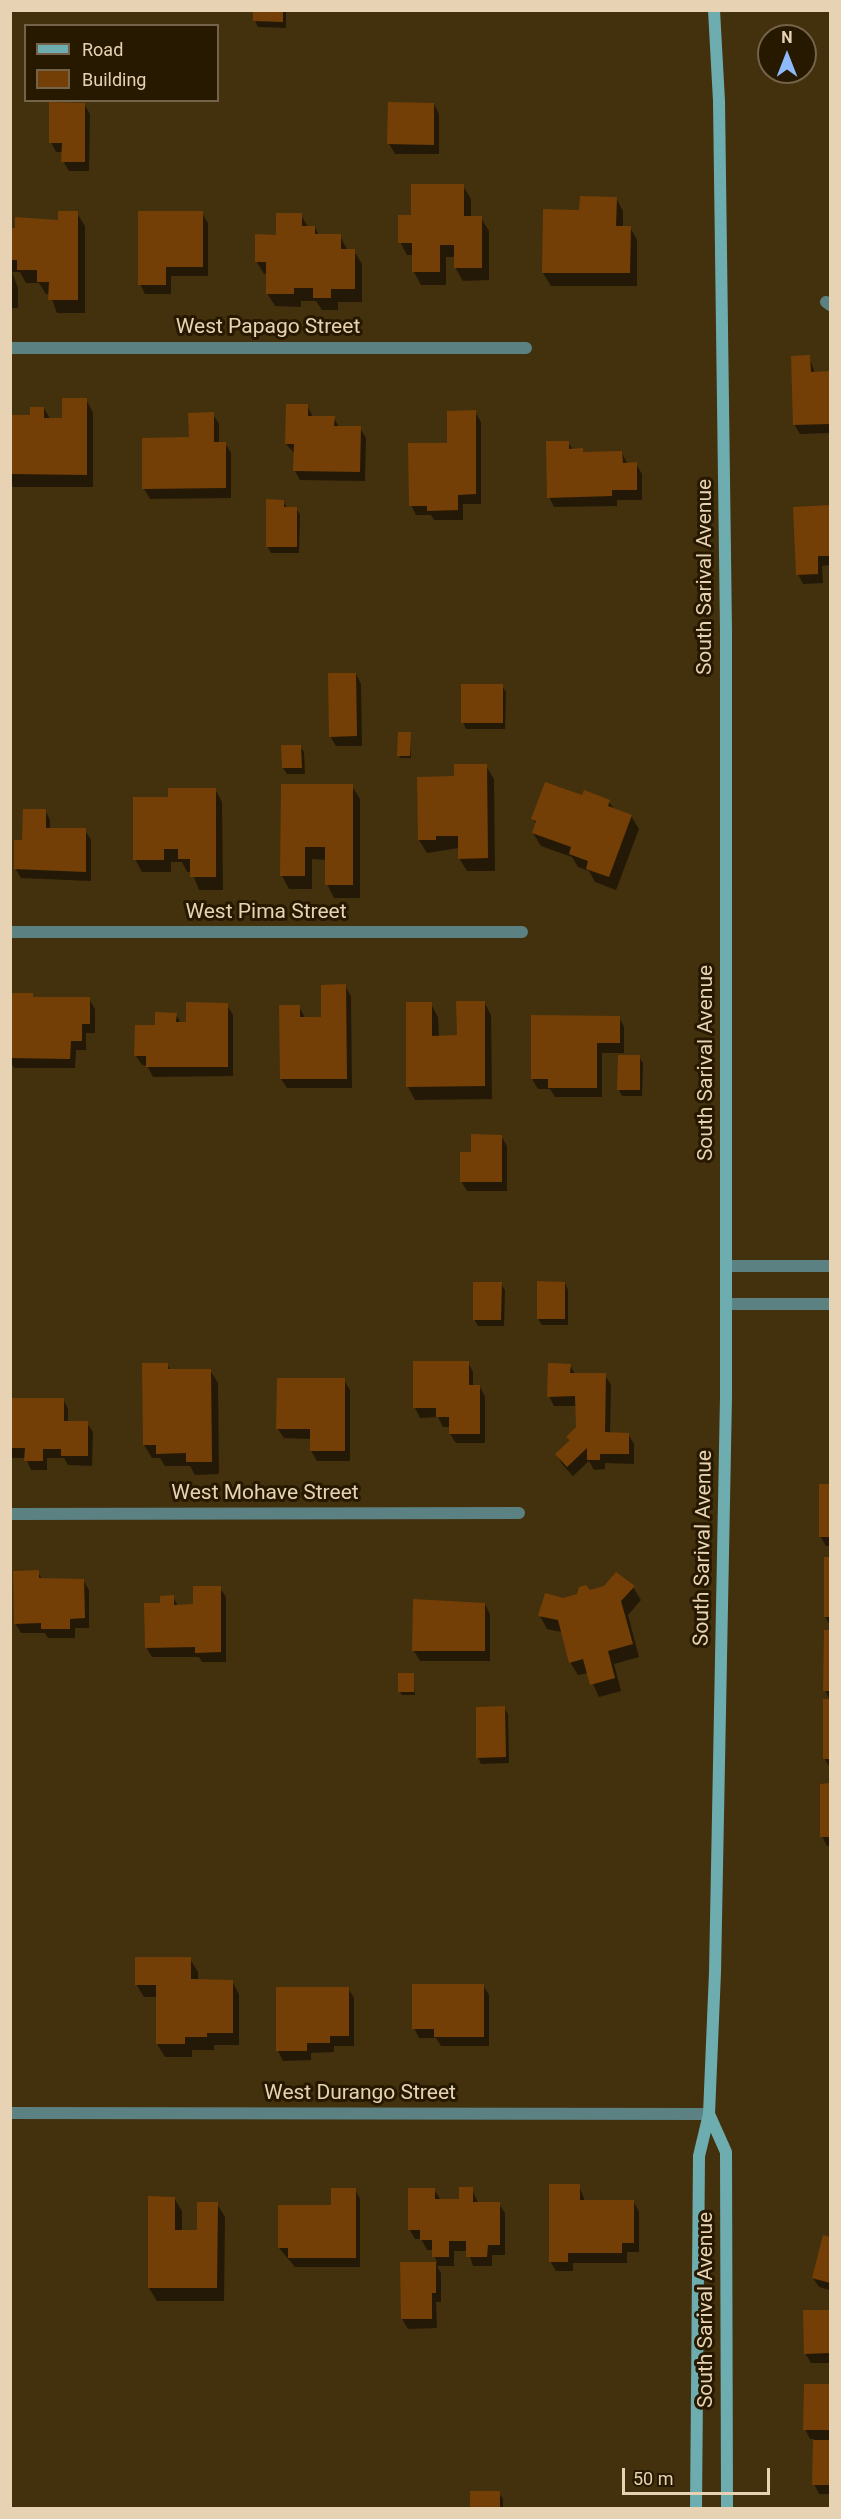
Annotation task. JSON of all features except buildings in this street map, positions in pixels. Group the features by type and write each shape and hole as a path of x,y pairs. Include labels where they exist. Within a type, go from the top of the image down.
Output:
{"main road":[{"name":"South Sarival Avenue","path":"696,2508 699,2156 709,2114 723,1635 727,1305 724,382 719,101 714,10"},
{"name":"South Sarival Avenue","path":"709,2114 726,2152 727,2508"}],"street":[{"name":"West Papago Street","path":"10,348 526,348"},
{"name":"West Pima Street","path":"10,932 522,932"},
{"path":"727,1266 831,1266"},
{"path":"727,1305 831,1304"},
{"name":"West Mohave Street","path":"10,1514 519,1514"},
{"name":"West Durango Street","path":"10,2113 709,2114"}]}
